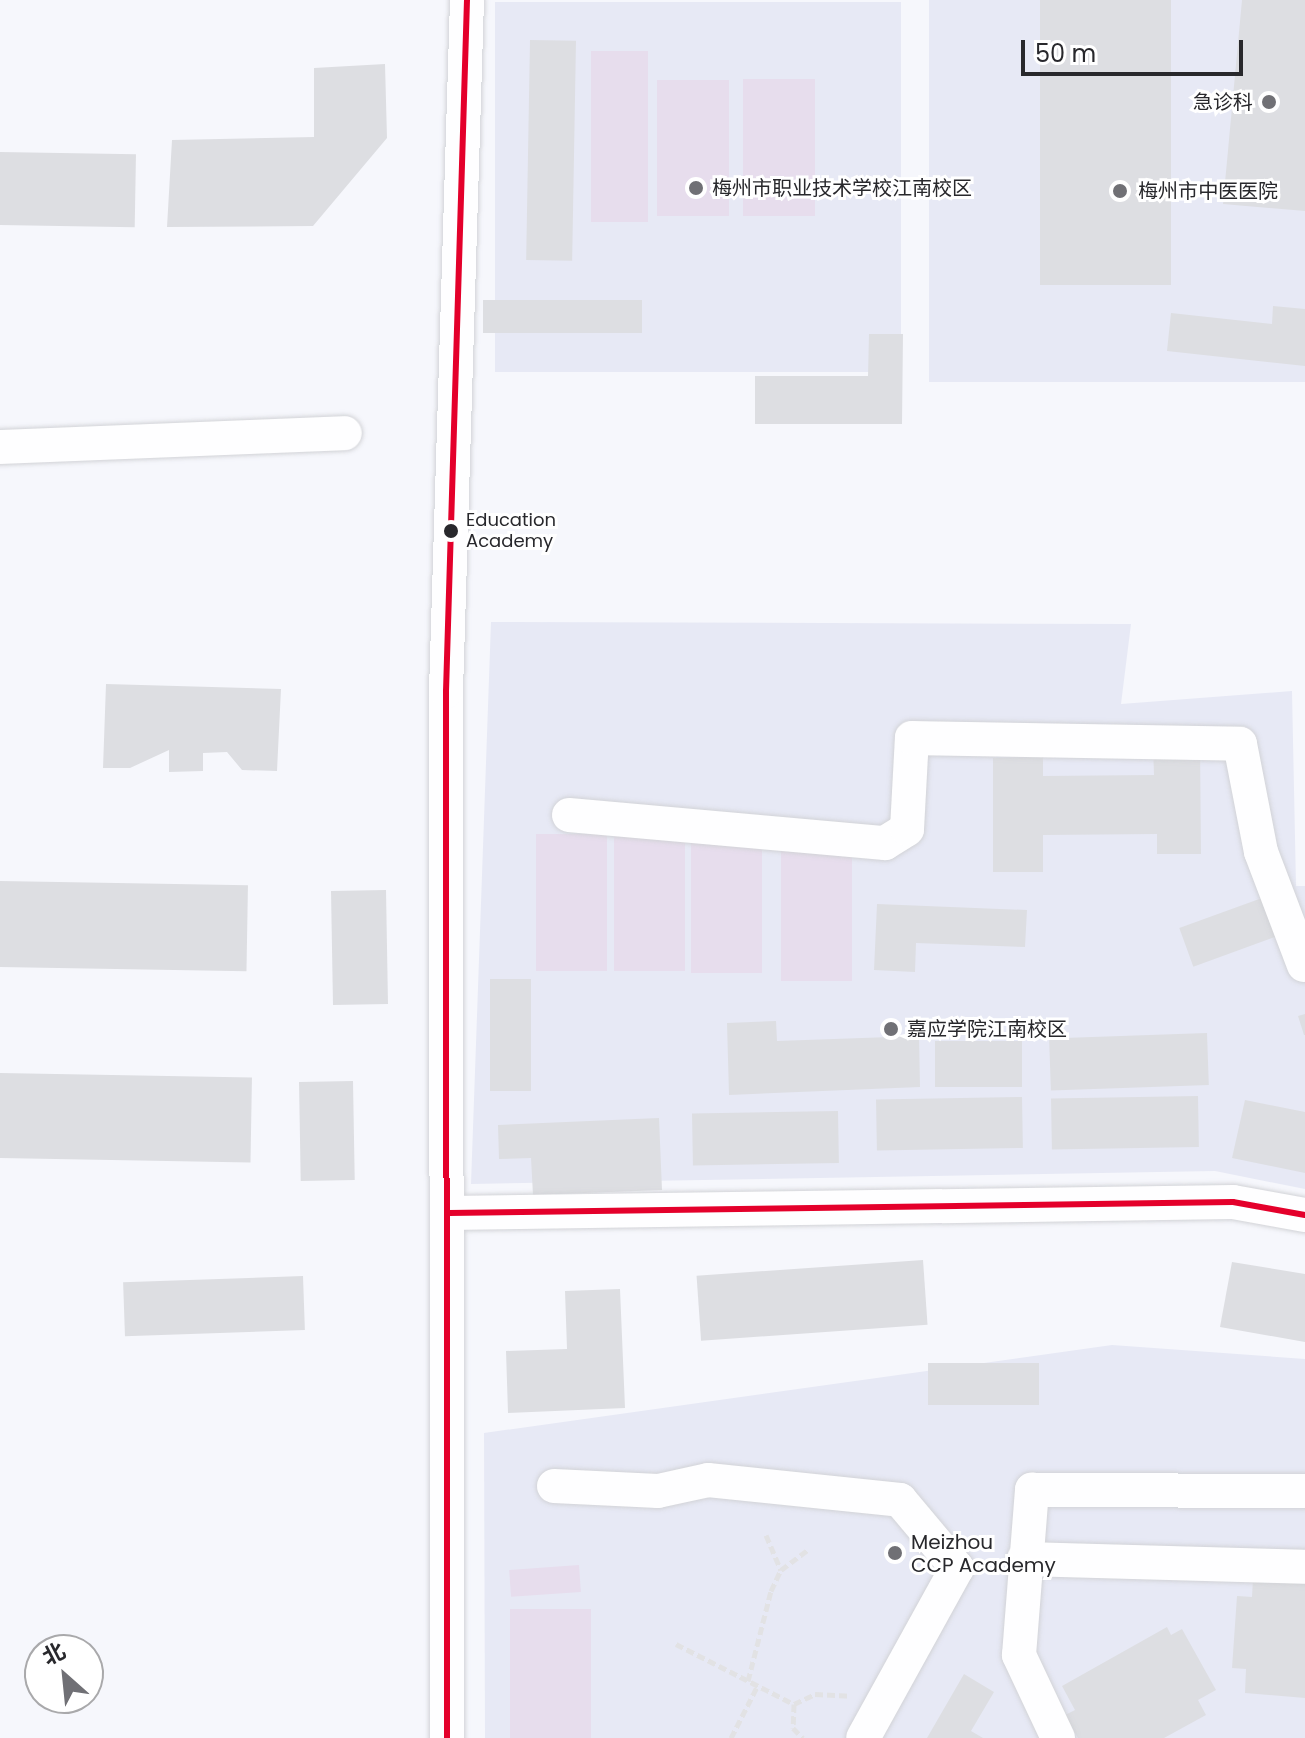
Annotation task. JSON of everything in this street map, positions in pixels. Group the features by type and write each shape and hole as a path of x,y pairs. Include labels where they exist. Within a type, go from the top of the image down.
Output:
{"street":[{"path":"447,1738 449,1213 446,691 467,0"},
{"path":"0,447 345,433"},
{"path":"569,815 885,843 907,829 912,738 1240,744 1261,852 1304,965"},
{"path":"449,1213 1233,1202 1305,1215"},
{"path":"554,1486 658,1491 708,1480 900,1500 957,1568 863,1738"},
{"path":"1058,1738 1019,1655 1024,1559 1032,1490 1305,1491"},
{"path":"1024,1559 1305,1567"}],"path":[{"path":"766,1535 781,1570"},
{"path":"748,1681 753,1637 781,1570 808,1550"},
{"path":"676,1644 794,1704"},
{"path":"731,1738 758,1685"},
{"path":"794,1704 815,1694 855,1696"},
{"path":"794,1704 793,1728 803,1738"}],"shaded area":[{"name":"梅州市中医医院","path":"929,0 1305,0 1305,382 929,382"},
{"name":"梅州市职业技术学校江南校区","path":"495,2 901,2 901,372 495,372"},
{"path":"591,51 648,51 648,222 591,222"},
{"path":"743,79 815,79 815,216 743,216"},
{"path":"657,80 729,80 729,216 657,216"},
{"name":"嘉应学院江南校区","path":"491,622 1131,624 1121,704 1292,691 1296,886 1305,886 1305,1189 1215,1171 471,1184"},
{"path":"536,834 607,834 607,971 536,971"},
{"path":"614,835 685,835 685,971 614,971"},
{"path":"691,836 762,836 762,973 691,973"},
{"path":"781,845 852,845 852,981 781,981"},
{"name":"Meizhou CCP Academy","path":"1112,1345 1305,1359 1305,1738 485,1738 484,1433"},
{"path":"579,1565 581,1592 511,1597 509,1570"},
{"path":"510,1609 591,1609 591,1738 510,1738"}],"building":[{"path":"1040,0 1171,0 1171,285 1040,285"},
{"name":"急诊科","path":"1242,0 1305,0 1305,211 1223,204"},
{"path":"530,40 576,41 572,261 526,260"},
{"path":"385,64 387,138 313,226 167,227 172,140 314,137 314,68"},
{"path":"0,152 136,154 135,227 0,225"},
{"path":"483,300 642,300 642,333 483,333"},
{"path":"1273,306 1305,309 1305,366 1167,351 1171,313 1272,324"},
{"path":"869,334 903,334 902,424 755,424 755,376 868,376"},
{"path":"106,684 281,689 277,771 242,770 227,752 203,753 203,771 169,772 169,750 130,768 103,768"},
{"path":"1200,744 1201,854 1157,854 1157,834 1043,835 1043,872 993,872 993,758 1043,757 1043,776 1154,775 1153,745"},
{"path":"0,881 248,885 246,971 0,967"},
{"path":"386,890 388,1004 333,1005 331,891"},
{"path":"1262,898 1276,937 1193,967 1179,928"},
{"path":"877,904 1027,910 1025,947 916,943 915,972 874,970"},
{"path":"490,979 531,979 531,1091 490,1091"},
{"path":"1305,1014 1305,1035 1304,1035 1298,1016"},
{"path":"776,1021 777,1041 919,1036 920,1087 729,1095 727,1023"},
{"path":"1207,1033 1209,1085 1051,1090 1049,1039"},
{"path":"935,1041 1022,1041 1022,1087 935,1087"},
{"path":"0,1073 252,1077 250,1162 0,1158"},
{"path":"353,1081 355,1180 301,1181 299,1082"},
{"path":"1198,1096 1199,1147 1052,1150 1051,1099"},
{"path":"1022,1097 1023,1148 877,1151 876,1100"},
{"path":"1245,1100 1305,1112 1305,1173 1232,1158"},
{"path":"838,1111 839,1163 693,1166 692,1114"},
{"path":"659,1118 662,1190 533,1195 531,1158 499,1159 498,1125"},
{"path":"923,1260 928,1325 701,1341 697,1276"},
{"path":"1232,1262 1305,1274 1305,1342 1220,1327"},
{"path":"303,1276 305,1330 125,1336 123,1282"},
{"path":"620,1289 625,1408 508,1413 506,1351 567,1349 565,1291"},
{"path":"928,1363 1039,1363 1039,1405 928,1405"},
{"path":"1253,1578 1305,1582 1305,1698 1245,1693 1246,1669 1232,1668 1237,1596 1252,1597"},
{"path":"1167,1627 1171,1635 1182,1629 1216,1690 1198,1700 1206,1715 1164,1738 1078,1738 1065,1715 1075,1710 1062,1686"},
{"path":"964,1674 994,1692 971,1731 983,1738 927,1738"}],"transit line":[{"path":"447,1738 446,691 467,0"},
{"path":"449,1213 1233,1202 1305,1215"}],"place":[{"name":"急诊科","path":"1269,102"},
{"name":"梅州市职业技术学校江南校区","path":"696,188"},
{"name":"梅州市中医医院","path":"1120,191"},
{"name":"Education Academy","path":"451,531"},
{"name":"嘉应学院江南校区","path":"891,1029"},
{"name":"Meizhou CCP Academy","path":"895,1553"}]}
